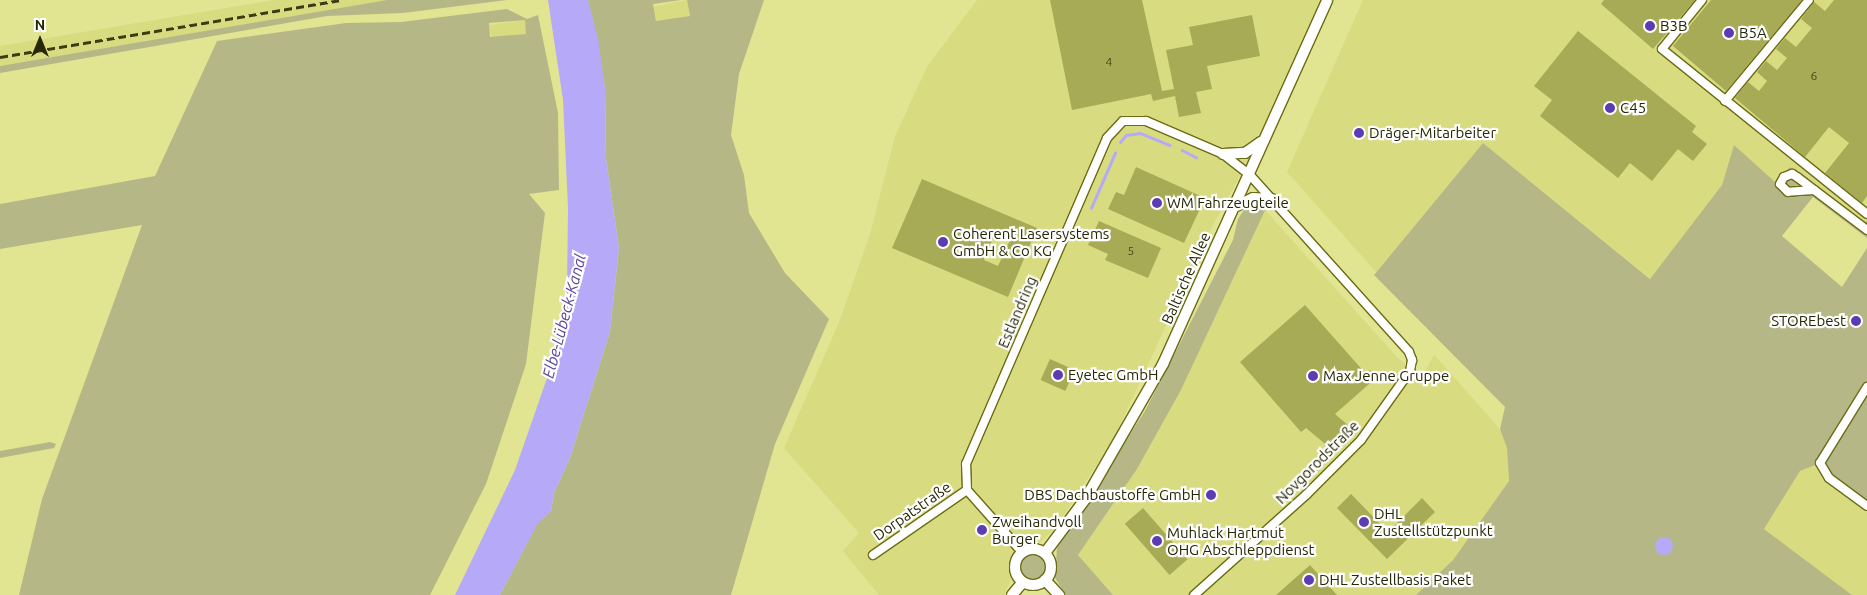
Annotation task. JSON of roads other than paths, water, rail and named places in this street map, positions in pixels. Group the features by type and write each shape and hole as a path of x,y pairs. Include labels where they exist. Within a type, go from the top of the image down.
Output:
{"main road":[{"name":"Baltische Allee","path":"1045,553 1086,498 1128,430 1164,364 1327,0"},
{"path":"1223,154 1252,150 1266,135"},
{"path":"1234,207 1253,198 1272,199"},
{"path":"1035,549 1045,553 1051,568 1045,580 1033,585 1023,582 1015,566 1022,552 1035,549"},
{"path":"1045,580 1059,595"},
{"path":"1012,595 1023,582"}],"street":[{"path":"1702,0 1662,49 1867,214"},
{"path":"1725,101 1809,0"},
{"name":"Estlandring","path":"967,490 966,464 1114,127 1123,121 1146,121 1223,154 1249,174"},
{"name":"Novgorodstraße","path":"1194,595 1361,440 1412,365 1409,352 1249,174"},
{"path":"1814,190 1867,230"},
{"path":"1867,387 1820,463 1829,478 1867,506"},
{"path":"967,490 1022,552"},
{"name":"Dorpatstraße","path":"873,555 967,490"}],"water":[{"name":"Elbe-Lübeck-Kanal","path":"548,0 588,0 598,39 605,88 606,158 619,248 610,332 570,458 554,493 551,511 538,523 500,595 455,595 515,470 553,361 567,288 568,208 563,100"},
{"path":"1660,537 1668,537 1673,542 1671,553 1660,555 1655,550 1655,542"}],"waterway":[{"path":"1120,142 1126,135 1140,133 1170,145"},
{"path":"1182,150 1196,157"},
{"path":"1091,208 1115,153"}],"railway":[{"path":"0,57 339,0"}],"place":[{"name":"B3B","path":"1650,26"},
{"name":"B5A","path":"1729,33"},
{"name":"C45","path":"1610,108"},
{"name":"Dräger-Mitarbeiter","path":"1359,133"},
{"name":"WM Fahrzeugteile","path":"1157,203"},
{"name":"Coherent Lasersystems GmbH & Co KG","path":"943,242"},
{"name":"STOREbest","path":"1856,321"},
{"name":"Eyetec GmbH","path":"1058,375"},
{"name":"Max Jenne Gruppe","path":"1313,376"},
{"name":"DBS Dachbaustoffe GmbH","path":"1211,495"},
{"name":"DHL Zustellstützpunkt","path":"1364,522"},
{"name":"Zweihandvoll Burger","path":"982,530"},
{"name":"Muhlack Hartmut OHG Abschleppdienst","path":"1157,541"},
{"name":"DHL Zustellbasis Paket","path":"1309,580"}]}
